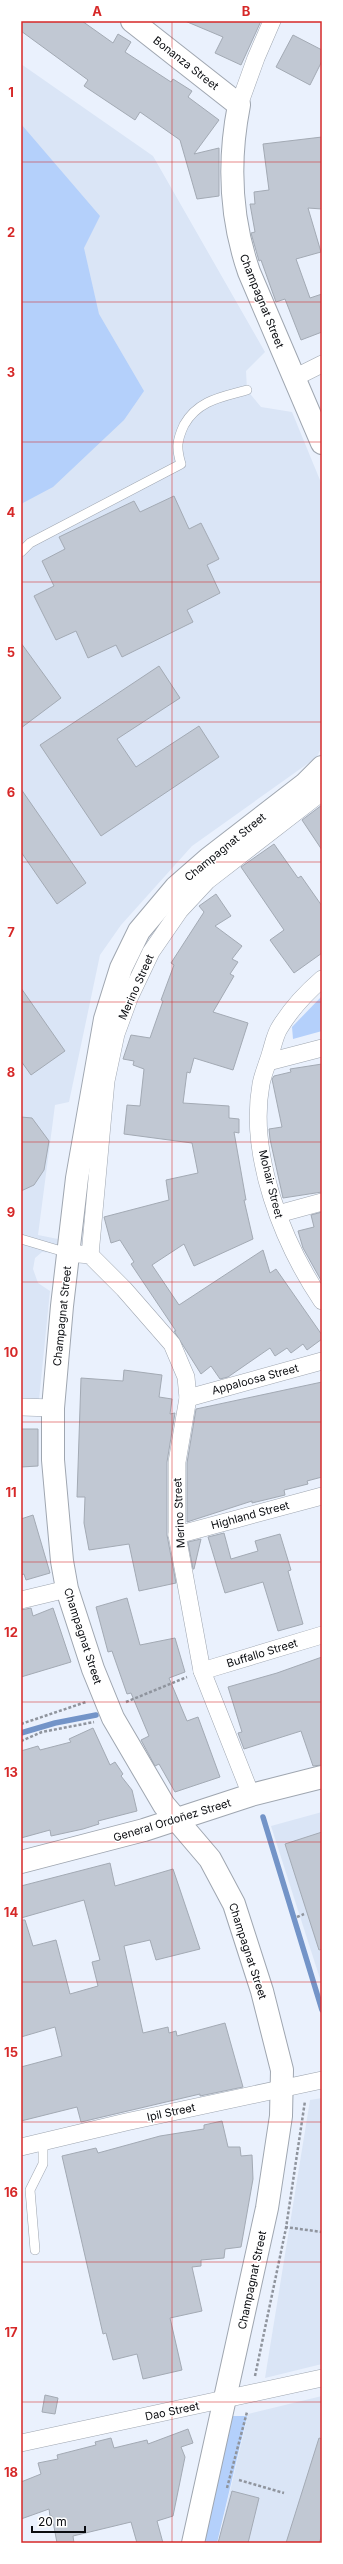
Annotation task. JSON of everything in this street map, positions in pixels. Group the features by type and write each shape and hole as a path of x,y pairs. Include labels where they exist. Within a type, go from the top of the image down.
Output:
{"street":[{"name":"Bonanza Street","path":"132,21 239,105"},
{"path":"239,105 256,58 272,21"},
{"name":"Champagnat Street","path":"239,105 232,192 235,224 249,272 322,443"},
{"path":"294,378 322,364"},
{"name":"Champagnat Street","path":"193,2543 267,2208 283,2088 282,2070 275,2038 234,1904 210,1859 175,1821 99,1704 86,1651 67,1588 56,1512 53,1408 68,1252 77,1178 105,1019 111,995 130,946 158,907 192,872 304,784 322,767"},
{"name":"Merino Street","path":"251,1795 202,1671 177,1535 177,1462 188,1398 186,1377 172,1344 147,1313 90,1255 106,1081 116,1034 130,996 151,952 180,910 207,881 322,792"},
{"name":"Mohair Street","path":"322,979 311,989 279,1027 261,1084 260,1138 265,1168 278,1214 302,1271 322,1301"},
{"path":"268,1062 322,1048"},
{"path":"278,1214 322,1202"},
{"path":"68,1252 90,1255"},
{"name":"Appaloosa Street","path":"188,1398 322,1361"},
{"path":"21,1407 53,1408"},
{"name":"Highland Street","path":"177,1535 322,1496"},
{"path":"21,1600 67,1588"},
{"name":"Buffallo Street","path":"202,1671 322,1635"},
{"name":"General Ordoñez Street","path":"21,1862 175,1821 251,1795 322,1777"},
{"name":"Ipil Street","path":"21,2147 322,2080"},
{"name":"Dao Street","path":"21,2442 225,2400 322,2378"}],"lane":[{"path":"21,552 30,543 181,464 176,448 178,437 189,417 200,405 214,399 248,390"},
{"path":"21,1239 68,1252"},
{"path":"35,2250 30,2190 43,2164 44,2142"}],"path":[{"path":"132,1699 202,1671"},
{"path":"21,1724 99,1704 100,1721 42,1732 21,1741"},
{"path":"297,1917 304,1914"},
{"path":"226,2494 251,2394 286,2228 306,2099"},
{"path":"290,2228 322,2232"},
{"path":"239,2480 284,2493"}],"shaded area":[{"path":"21,64 153,156 265,352 246,371 247,390 261,407 292,412 322,485 322,746 317,757 192,846 121,925 100,955 69,1102 55,1105 38,1235 58,1239 55,1253 42,1252 35,1258 33,1269 38,1283 50,1291 39,1400 21,1400"},
{"path":"21,124 100,216 84,248 99,314 144,391 124,420 53,487 21,504"},
{"path":"322,996 322,1031 293,1039 292,1027"},
{"path":"322,1812 322,1985 271,1826"},
{"path":"322,2098 322,2364 265,2378 310,2100"},
{"path":"322,2396 322,2543 218,2543 248,2414"},
{"path":"232,2416 247,2416 217,2543 203,2543"}],"building":[{"path":"21,21 82,21 113,43 118,34 131,42 125,52 171,82 173,79 192,91 188,97 219,120 194,154 219,148 219,196 197,199 180,140 140,112 135,120 84,86 88,80 21,31"},
{"path":"185,21 261,21 241,65 215,53 223,37"},
{"path":"293,35 322,50 322,61 310,85 276,67"},
{"path":"322,137 322,209 308,208 321,252 296,259 310,298 322,294 322,332 301,340 285,299 276,302 261,260 259,261 251,233 255,232 250,204 255,204 254,192 269,190 263,144"},
{"path":"174,496 189,529 201,523 219,559 207,565 220,593 187,610 193,622 122,657 116,645 88,658 76,631 56,640 34,596 54,586 42,561 65,549 59,537 134,501 140,512"},
{"path":"21,643 61,698 21,728"},
{"path":"159,666 180,698 117,739 136,767 199,726 219,757 101,836 40,745"},
{"path":"21,789 86,883 57,904 21,852"},
{"path":"322,805 322,850 302,820"},
{"path":"274,844 298,878 301,876 322,906 322,953 294,973 270,940 284,930 241,867"},
{"path":"216,894 231,916 215,926 242,946 232,959 238,962 230,974 234,976 213,1012 248,1023 233,1070 194,1058 190,1073 187,1072 183,1103 229,1106 229,1118 239,1119 239,1133 234,1132 246,1200 244,1200 253,1239 194,1266 184,1244 152,1265 179,1305 263,1250 270,1273 276,1269 322,1335 322,1339 307,1350 303,1344 291,1353 287,1348 275,1356 270,1348 228,1377 220,1379 211,1366 201,1374 174,1331 176,1331 131,1264 134,1262 120,1240 111,1243 104,1217 169,1200 166,1180 198,1173 192,1143 124,1134 127,1105 140,1106 144,1069 133,1065 134,1061 123,1059 131,1035 150,1038 163,1001 161,1000 174,965 171,963 204,912 199,906"},
{"path":"21,988 65,1051 31,1075 21,1061"},
{"path":"322,1064 322,1192 283,1198 269,1129 282,1127 272,1079 274,1076 291,1072 290,1069"},
{"path":"21,1117 32,1118 49,1141 44,1170 34,1185 21,1191"},
{"path":"322,1212 322,1282 303,1248 298,1231 314,1227 311,1215"},
{"path":"124,1370 162,1375 159,1397 172,1399 170,1414 175,1413 167,1462 167,1535 176,1583 139,1591 129,1544 89,1550 84,1523 85,1497 77,1497 81,1378 123,1381"},
{"path":"322,1382 322,1477 307,1481 308,1484 284,1490 285,1495 252,1503 252,1501 187,1522 187,1463 196,1409"},
{"path":"21,1429 38,1429 38,1466 21,1467"},
{"path":"33,1515 50,1573 26,1580 24,1574 21,1575 21,1519"},
{"path":"224,1533 231,1559 258,1551 255,1541 280,1534 291,1570 288,1571 303,1624 278,1631 263,1582 225,1593 208,1537"},
{"path":"201,1539 194,1569 193,1569 188,1542"},
{"path":"127,1598 140,1645 175,1638 185,1672 169,1678 187,1721 198,1717 220,1777 175,1792 159,1764 155,1766 141,1740 149,1736 131,1693 127,1694 112,1651 108,1652 96,1607"},
{"path":"31,1608 33,1616 53,1608 71,1662 21,1677 21,1610"},
{"path":"322,1657 322,1765 313,1766 301,1731 244,1749 238,1733 242,1732 228,1687 277,1673"},
{"path":"93,1728 110,1765 115,1762 123,1774 121,1776 132,1790 137,1811 98,1821 99,1824 83,1829 51,1836 50,1830 21,1838 21,1751 38,1746 40,1750 71,1742 69,1739"},
{"path":"322,1832 322,1949 319,1950 285,1844"},
{"path":"110,1863 115,1886 173,1869 200,1949 156,1960 150,1940 124,1946 143,2033 168,2027 169,2033 176,2031 177,2036 225,2023 243,2087 200,2096 200,2094 81,2122 77,2107 21,2121 21,2067 62,2056 55,2027 21,2037 21,1920 25,1920 33,1946 56,1940 70,1994 98,1986 92,1962 100,1960 84,1900 21,1918 21,1886"},
{"path":"222,2121 228,2147 240,2147 241,2156 252,2155 253,2179 241,2247 225,2249 224,2258 201,2260 201,2266 192,2267 202,2311 170,2318 182,2370 143,2379 137,2354 113,2360 106,2333 103,2334 62,2156 96,2148 98,2153 160,2136 204,2129 204,2125"},
{"path":"45,2395 58,2398 55,2414 42,2412"},
{"path":"188,2429 193,2443 181,2447 185,2457 173,2516 157,2521 163,2543 137,2543 131,2522 73,2536 74,2543 57,2543 52,2516 50,2516 49,2509 21,2519 21,2482 41,2474 38,2463 58,2459 57,2455 96,2445 95,2442 111,2438 114,2448 147,2440 148,2444"},
{"path":"319,2438 322,2439 322,2535 319,2543 286,2543"},
{"path":"232,2491 259,2498 248,2543 218,2543"}],"waterway":[{"path":"21,1733 55,1723 96,1715"},
{"path":"263,1817 322,2010"}]}
